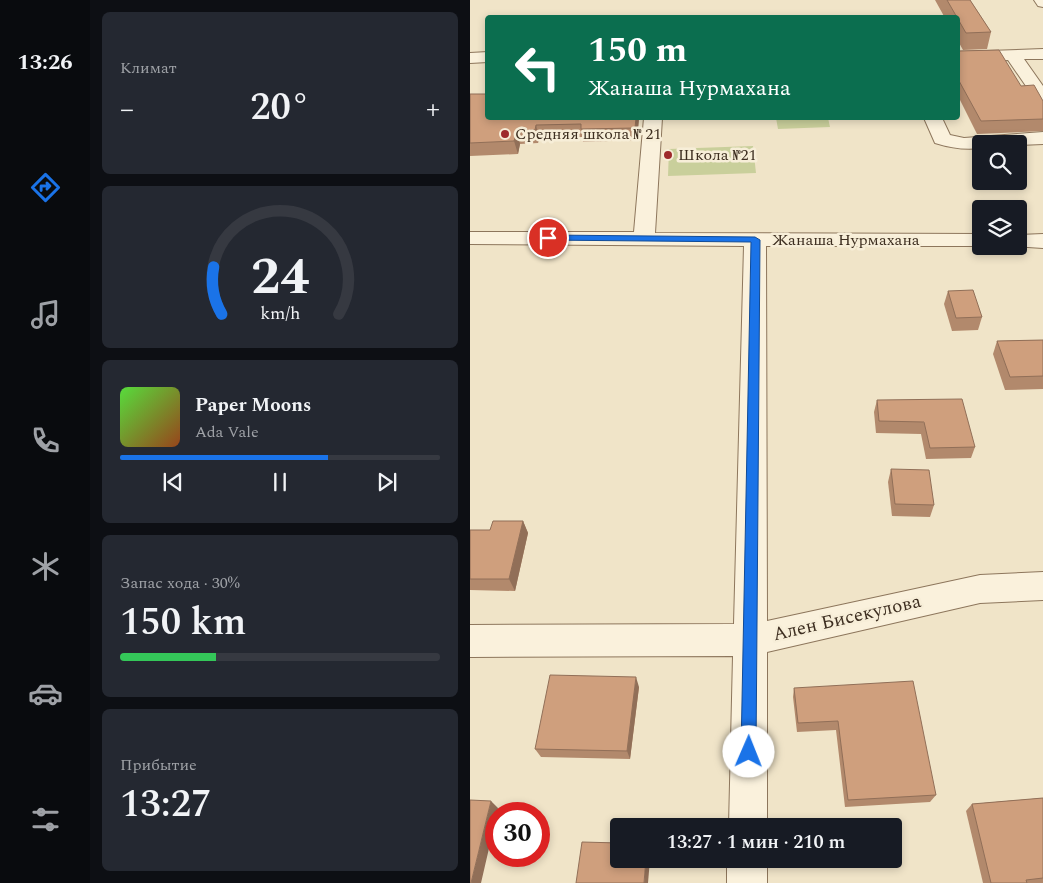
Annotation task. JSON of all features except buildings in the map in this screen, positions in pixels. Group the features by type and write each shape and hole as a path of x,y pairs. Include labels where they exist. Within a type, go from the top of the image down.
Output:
{"street":[{"path":"960,57 1043,54"},
{"path":"1013,55 1043,98"},
{"path":"470,58 485,57"},
{"path":"644,239 653,120"},
{"path":"934,120 942,139 951,142 964,144 1043,138"},
{"name":"Жанаша Нурмахана","path":"470,238 972,241"},
{"path":"748,818 755,240"},
{"path":"1027,241 1043,241"},
{"name":"Ален Бисекулова","path":"470,641 750,640 980,589 1043,586"},
{"path":"747,868 747,883"}],"green space":[{"path":"776,120 828,120 830,127 778,129"},
{"path":"753,146 756,173 668,176 669,149"}],"place":[{"name":"Средняя школа № 21","path":"505,134"},
{"name":"Школа №21","path":"668,155"}],"route":[{"path":"548,238 755,240 749,752"}]}
